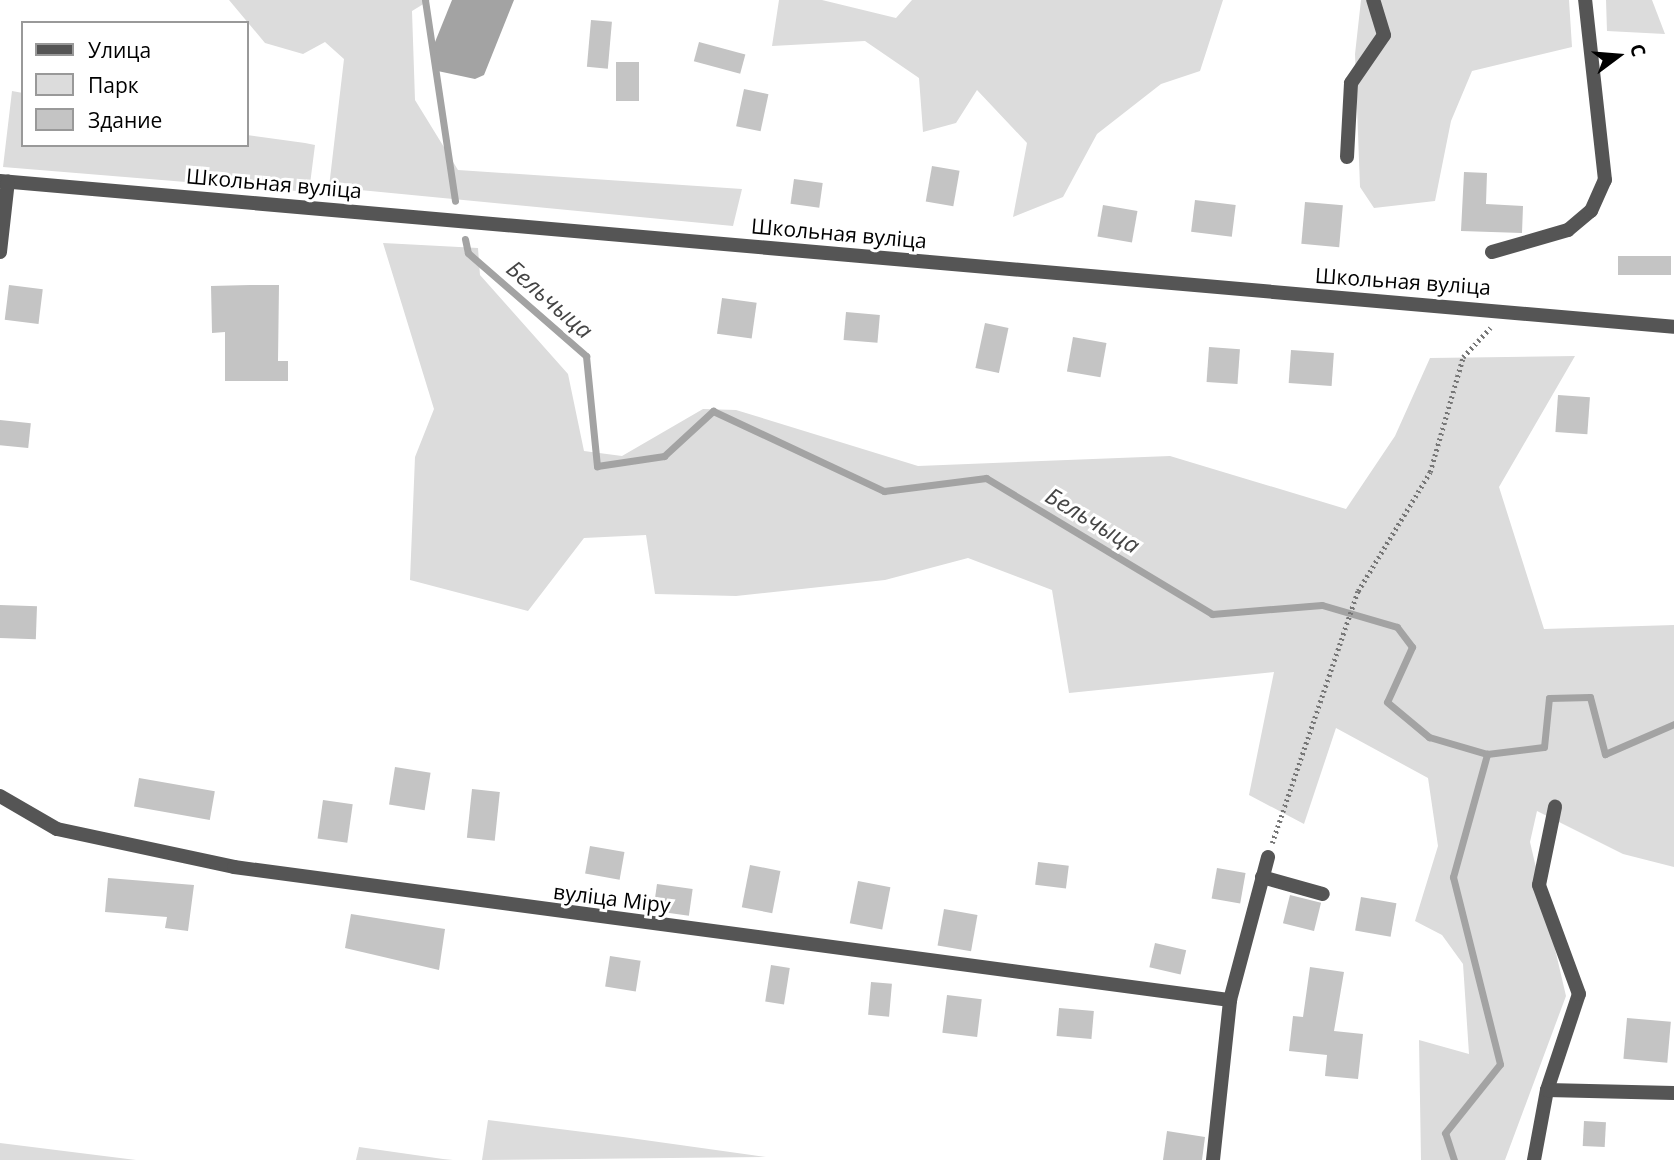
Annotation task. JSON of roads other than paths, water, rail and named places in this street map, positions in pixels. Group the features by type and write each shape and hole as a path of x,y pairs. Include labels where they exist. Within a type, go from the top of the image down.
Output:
{"street":[{"path":"1347,157 1351,83 1384,35 1373,0"},
{"path":"1492,252 1568,230 1591,211 1605,180 1585,0"},
{"path":"0,252 4,181"},
{"name":"Школьная вуліца","path":"4,181 1281,295 1508,309 1674,327"},
{"name":"вуліца Міру","path":"0,796 57,829 234,867 1230,1000"},
{"path":"1534,1160 1547,1090 1579,994 1539,885 1555,807"},
{"path":"1213,1160 1230,1000 1268,857"},
{"path":"1262,877 1323,894"},
{"path":"1547,1090 1674,1093"}],"waterway":[{"name":"Бельчыца","path":"425,0 455,201"},
{"name":"Бельчыца","path":"465,239 468,253 586,356 597,466 664,456 713,411 884,491 986,478 1212,614 1322,605 1397,627 1412,647 1387,702 1429,737 1487,754 1544,747 1549,698 1590,697 1605,754 1674,724"},
{"path":"1454,1160 1445,1133 1500,1064 1453,877 1487,754"}]}
